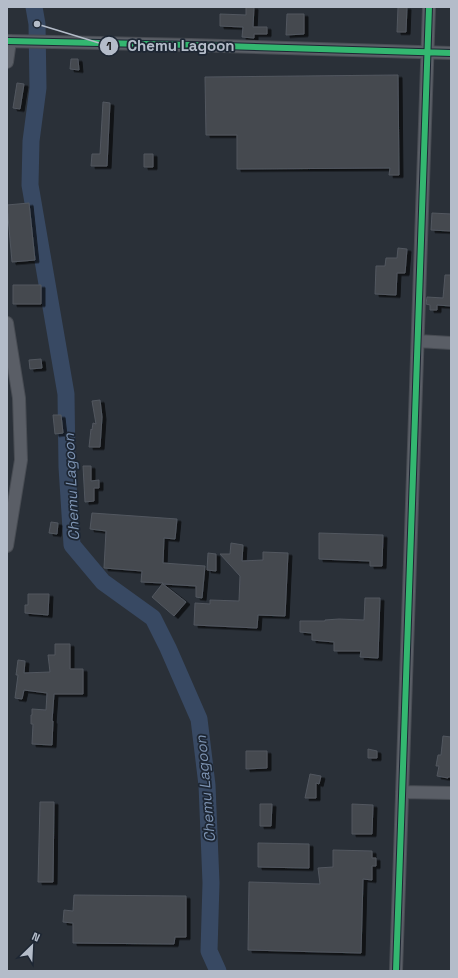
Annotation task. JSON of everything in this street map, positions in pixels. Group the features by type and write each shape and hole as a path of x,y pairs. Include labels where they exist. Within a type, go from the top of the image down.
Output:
{"street":[{"path":"396,971 429,7"},
{"path":"7,62 8,41 199,45 451,54"},
{"path":"7,323 19,398 21,460 7,546"},
{"path":"418,341 451,343"},
{"path":"402,792 451,793"}],"building":[{"path":"246,7 254,7 253,27 267,27 267,34 254,34 254,38 242,37 243,27 220,26 220,14 246,15"},
{"path":"398,7 407,7 406,32 397,32"},
{"path":"287,14 304,14 304,34 286,35"},
{"path":"71,59 78,59 79,70 70,69"},
{"path":"398,75 399,175 389,175 390,168 237,169 237,135 206,135 205,77"},
{"path":"17,83 24,84 20,109 13,108"},
{"path":"103,102 110,103 107,166 91,166 92,154 100,154"},
{"path":"144,154 153,154 153,167 144,167"},
{"path":"29,203 35,260 12,262 7,205"},
{"path":"432,213 451,214 451,231 431,230"},
{"path":"398,248 407,249 405,273 397,273 396,295 375,294 376,266 385,266 386,258 397,258"},
{"path":"445,275 451,275 451,306 437,305 437,310 430,310 430,305 426,304 427,297 443,298"},
{"path":"13,285 41,285 41,304 13,304"},
{"path":"41,359 42,368 30,369 29,360"},
{"path":"100,400 102,417 100,447 89,447 91,429 92,430 93,423 96,424 92,401"},
{"path":"53,415 61,415 63,433 55,434"},
{"path":"83,466 91,466 91,481 99,480 99,488 94,488 94,501 85,502"},
{"path":"92,513 177,519 175,539 164,538 163,563 205,566 202,598 196,597 196,586 163,584 186,602 174,616 152,597 163,583 141,582 142,571 104,568 106,531 90,529"},
{"path":"51,522 58,523 57,534 49,533"},
{"path":"319,533 383,535 382,566 370,566 370,561 319,559"},
{"path":"231,543 243,545 242,561 263,560 263,552 288,553 285,616 258,615 257,628 194,625 195,603 210,604 210,600 239,601 240,576 220,554 230,554"},
{"path":"208,553 216,554 216,571 207,570"},
{"path":"28,594 49,594 48,615 25,613 25,605 28,605"},
{"path":"365,598 380,598 378,658 360,657 361,651 334,651 334,642 312,640 312,633 300,632 300,621 325,621 339,619 364,620"},
{"path":"55,644 70,644 70,669 83,669 83,694 54,694 52,745 32,744 32,709 46,710 47,693 24,690 22,699 15,698 18,660 25,661 24,673 50,672 48,655 55,655"},
{"path":"443,736 451,737 451,777 448,778 437,776 439,766 436,766 438,755 441,755"},
{"path":"368,749 377,751 377,758 368,758"},
{"path":"246,751 267,751 267,768 246,769"},
{"path":"310,774 321,776 319,784 316,783 316,798 305,798"},
{"path":"40,802 54,802 53,882 38,882"},
{"path":"260,804 272,804 271,826 260,826"},
{"path":"352,804 373,805 372,834 352,834"},
{"path":"258,843 309,844 309,868 258,867"},
{"path":"333,850 372,851 372,858 376,858 376,866 372,866 372,880 363,879 361,953 248,950 249,882 320,884 318,868 333,867"},
{"path":"74,895 186,896 186,937 175,937 174,944 73,943 73,923 63,922 64,910 73,911"}],"waterway":[{"name":"Chemu Lagoon","path":"34,7 37,24 38,88 31,141 30,185 66,394 67,467 72,545 103,582 153,618 168,648 199,719 207,785 211,883 209,951 218,971"}],"cycle path":[{"path":"396,971 429,7"},
{"path":"7,41 451,53"}],"place":[{"name":"Chemu Lagoon","path":"37,24"}]}
